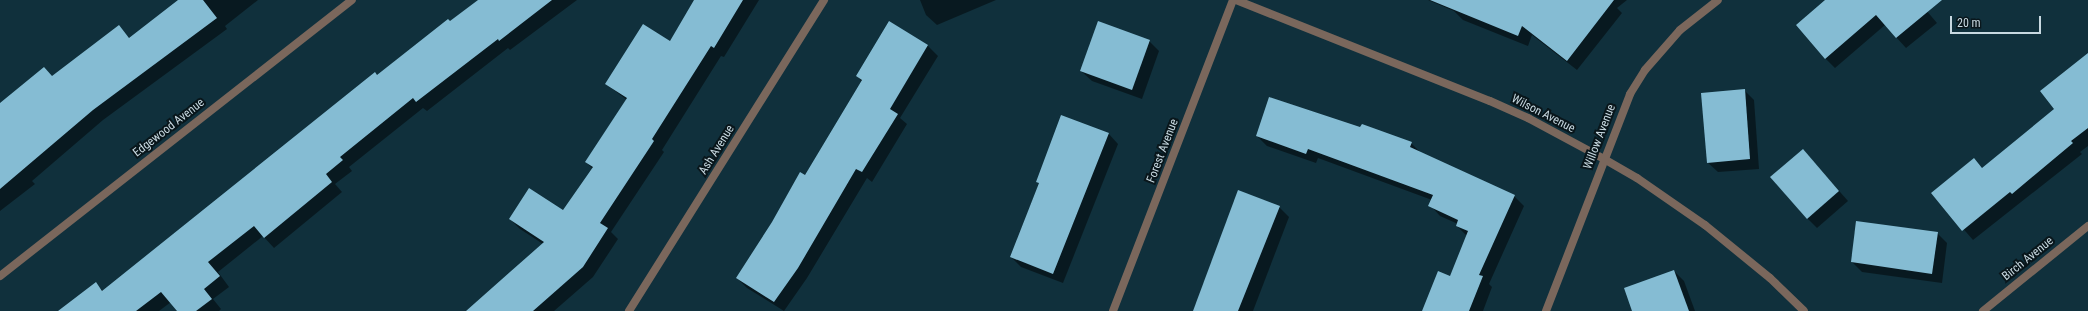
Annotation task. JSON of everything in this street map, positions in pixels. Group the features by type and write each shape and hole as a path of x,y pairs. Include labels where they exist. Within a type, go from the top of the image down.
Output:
{"street":[{"name":"Edgewood Avenue","path":"0,276 352,0"},
{"name":"Ash Avenue","path":"629,311 824,0"},
{"name":"Wilson Avenue","path":"1234,0 1490,101 1528,118 1604,159 1637,178 1705,225 1770,278 1804,311"},
{"name":"Forest Avenue","path":"1113,311 1234,0"},
{"name":"Willow Avenue","path":"1546,311 1630,94 1645,70 1680,30 1718,0"},
{"name":"Birch Avenue","path":"1983,311 2088,226"}],"building":[{"path":"178,0 203,0 217,18 93,110 0,189 0,103 44,67 52,76 119,25 129,38"},
{"path":"478,0 552,0 416,102 413,98 340,157 343,160 326,174 332,182 264,238 254,226 208,262 220,276 204,289 212,299 196,311 177,311 161,292 136,311 58,311 96,282 102,291 375,72 377,75 448,19 450,21"},
{"path":"694,0 743,0 714,48 711,46 652,139 654,141 600,223 608,228 583,267 533,311 466,311 544,242 509,219 529,188 563,210 593,167 585,162 627,98 605,84 643,24 670,41"},
{"path":"1430,0 1614,0 1567,61 1522,26 1518,36"},
{"path":"1825,0 1942,0 1896,38 1876,15 1825,59 1796,25"},
{"path":"889,21 928,45 890,109 898,114 862,172 856,169 798,268 774,302 736,278 772,222 800,172 805,175 862,80 856,76"},
{"path":"1098,21 1150,40 1132,90 1080,71"},
{"path":"2088,53 2088,128 2071,141 2073,143 2012,194 2010,192 1962,231 1931,193 1974,158 1982,168 2054,109 2040,91"},
{"path":"1745,89 1750,159 1707,163 1701,93"},
{"path":"1269,97 1360,127 1362,124 1412,142 1410,147 1515,195 1479,275 1483,276 1469,311 1422,311 1438,271 1450,276 1468,231 1456,226 1458,220 1428,206 1433,195 1308,149 1306,154 1256,136"},
{"path":"1061,115 1109,133 1053,274 1010,257 1039,183 1036,182"},
{"path":"1803,149 1839,191 1807,219 1770,177"},
{"path":"1238,190 1280,206 1238,311 1193,311"},
{"path":"1856,221 1938,232 1932,274 1851,262"},
{"path":"1674,270 1689,311 1632,311 1624,288"}]}
